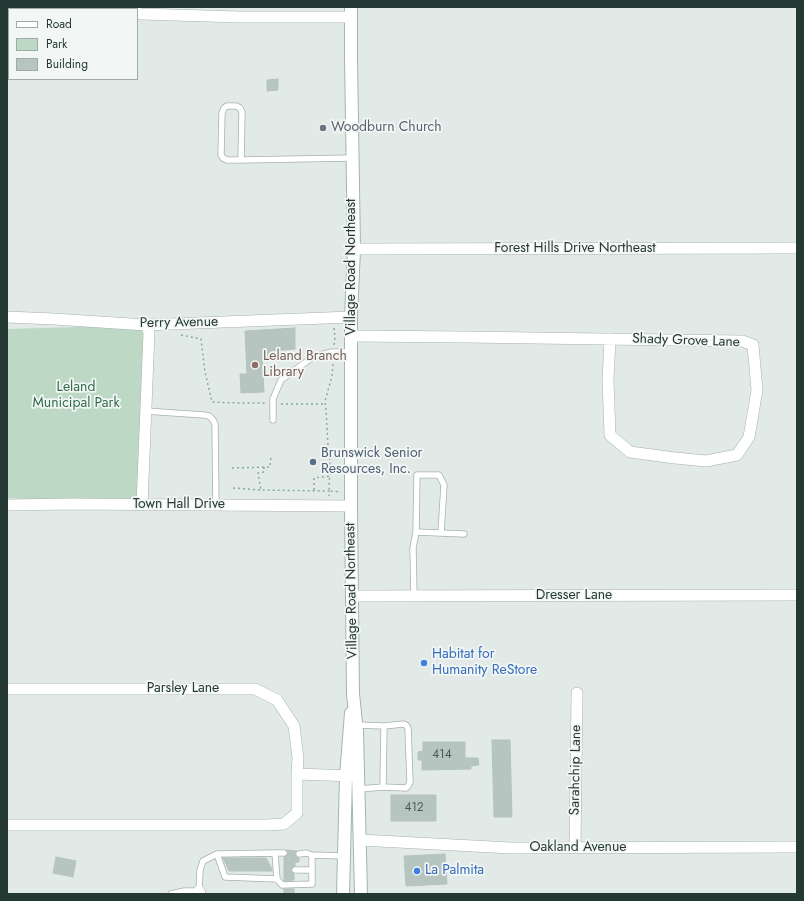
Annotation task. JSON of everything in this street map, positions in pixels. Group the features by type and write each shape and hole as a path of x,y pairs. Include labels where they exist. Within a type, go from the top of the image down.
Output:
{"main road":[{"name":"Village Road Northeast","path":"351,12 350,58 354,249 351,317 353,694 359,776 361,894"},
{"name":"Village Road Northeast","path":"343,894 348,731 353,694"}],"street":[{"path":"138,14 351,12"},
{"name":"Forest Hills Drive Northeast","path":"354,249 797,248"},
{"name":"Perry Avenue","path":"7,317 54,318 146,325 351,317"},
{"path":"142,505 149,332 146,325"},
{"name":"Shady Grove Lane","path":"352,336 610,339 742,342 753,345 757,390 749,437 737,455 706,461 630,452 610,435 608,380 610,339"},
{"name":"Town Hall Drive","path":"7,505 351,506"},
{"name":"Dresser Lane","path":"352,596 797,595"},
{"name":"Parsley Lane","path":"7,689 255,689 277,700 294,726 298,758 297,813 284,824 7,825"},
{"name":"Sarahchip Lane","path":"575,848 577,693"},
{"path":"297,774 359,776"},
{"name":"Oakland Avenue","path":"360,840 511,848 797,847"}],"lane":[{"path":"241,160 242,112 240,108 236,106 228,106 224,108 222,113 221,155 227,160 241,160 352,158"},
{"path":"273,420 273,398 281,380 313,357 332,352 352,352"},
{"path":"145,411 204,415 209,416 213,420 215,424 216,505"},
{"path":"414,597 413,548 416,532 418,475 439,475 444,485 441,533"},
{"path":"416,532 464,534"},
{"path":"356,725 384,726 403,724 408,728 410,782 408,786 406,788 359,789"},
{"path":"383,788 384,726"},
{"path":"275,853 277,879 282,885 312,884 312,855"},
{"path":"171,894 184,891 200,892 200,870 203,861 217,854 250,856 284,853"},
{"path":"299,854 306,853 312,855 343,856"},
{"path":"217,854 225,877 277,879"},
{"path":"276,870 284,870"},
{"path":"294,870 312,870"},
{"path":"238,871 240,878"},
{"path":"256,871 259,878"}],"path":[{"path":"333,318 335,337 334,348"},
{"path":"180,334 201,339 205,372 212,402 266,403"},
{"path":"330,491 330,460 325,401 332,376 333,364"},
{"path":"281,404 326,404"},
{"path":"232,468 270,467 271,456"},
{"path":"261,490 258,473 264,472 264,467"},
{"path":"314,491 314,478 330,476"},
{"path":"233,488 351,492"}],"green space":[{"name":"Leland Municipal Park","path":"146,325 142,505 7,498 7,329"}],"building":[{"path":"278,79 278,90 267,91 267,80"},
{"name":"Leland Branch Library","path":"295,328 295,349 272,351 272,356 262,356 264,392 241,393 240,374 247,374 245,331"},
{"path":"492,740 510,740 512,817 494,817"},
{"path":"423,742 465,742 465,758 478,758 479,765 471,766 471,769 422,770 422,760 418,760 418,752 423,751"},
{"path":"391,795 436,795 436,821 391,821"},
{"path":"287,850 297,851 295,855 299,858 299,862 295,862 295,866 291,870 294,874 294,880 284,881 284,857 288,855"},
{"path":"445,854 447,884 406,886 404,856"},
{"path":"56,857 76,861 73,877 53,873"},
{"path":"223,858 266,858 272,871 229,871"},
{"path":"284,889 294,889 294,894 284,894"}],"place":[{"name":"Woodburn Church","path":"323,128"},
{"name":"Leland Branch Library","path":"255,365"},
{"name":"Brunswick Senior Resources, Inc.","path":"313,462"},
{"name":"Habitat for Humanity ReStore","path":"424,663"},
{"name":"La Palmita","path":"417,871"}]}
